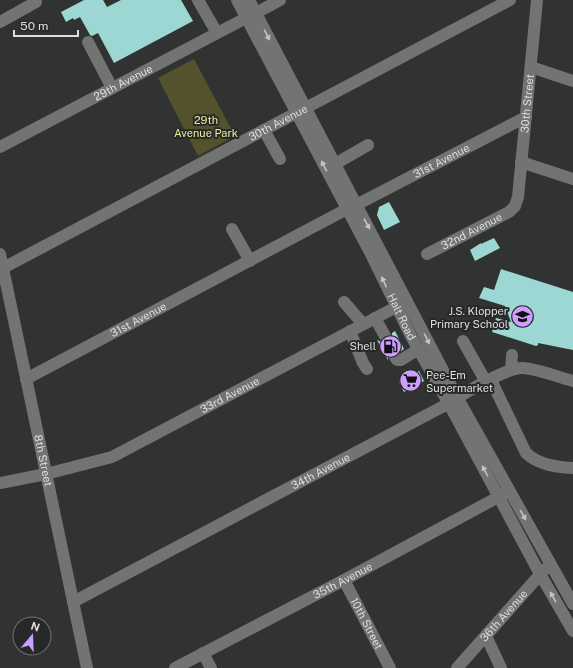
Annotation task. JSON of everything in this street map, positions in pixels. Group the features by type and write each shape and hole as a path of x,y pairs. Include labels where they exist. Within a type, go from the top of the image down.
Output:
{"street":[{"path":"198,0 217,33"},
{"name":"Halt Road","path":"237,0 251,16 352,207 408,302 498,497 573,631"},
{"name":"Halt Road","path":"250,0 251,16"},
{"name":"29th Avenue","path":"0,147 280,0"},
{"name":"30th Avenue","path":"3,268 510,0"},
{"name":"30th Street","path":"516,206 537,0"},
{"path":"0,22 36,2"},
{"path":"88,42 112,88"},
{"path":"531,67 573,81"},
{"name":"Halt Road","path":"301,111 335,164 372,256 396,307 419,349 453,400 509,491 573,604"},
{"name":"31st Avenue","path":"26,379 526,116"},
{"path":"264,130 280,159"},
{"path":"335,164 368,146"},
{"path":"521,162 573,179"},
{"name":"32nd Avenue","path":"427,254 509,212 516,206"},
{"path":"232,229 250,261"},
{"name":"8th Street","path":"0,254 87,668"},
{"path":"344,302 363,324"},
{"name":"33rd Avenue","path":"0,483 46,474 98,461 118,454 363,324 408,302"},
{"path":"375,318 385,336"},
{"path":"350,331 363,364 367,369"},
{"path":"463,341 488,381 526,454 542,463 573,468"},
{"path":"395,357 397,360 401,360 419,349"},
{"path":"511,370 512,355"},
{"name":"34th Avenue","path":"72,602 511,370 522,368 532,369 573,381"},
{"name":"35th Avenue","path":"175,668 344,580 509,491"},
{"name":"36th Avenue","path":"457,668 550,563"},
{"name":"10th Street","path":"344,580 390,668"},
{"path":"486,636 501,668"},
{"path":"203,653 211,668"}],"green space":[{"name":"29th Avenue Park","path":"194,59 235,136 198,156 158,78"}],"building":[{"path":"84,0 103,0 107,7 121,0 181,0 193,21 114,63 98,33 92,36 90,35 80,17 74,20 73,18 66,22 61,12"},
{"path":"389,202 400,222 384,230 377,215 379,207"},
{"path":"494,238 500,248 475,261 470,250 481,243"},
{"path":"501,269 573,292 573,350 538,343 536,346 492,332 496,318 511,322 505,306 479,298 484,287 494,290"},
{"path":"395,331 404,349 400,352 395,350 391,351 388,354 388,360 377,340 388,343 392,340 392,333"},
{"name":"Pee-Em Supermarket","path":"419,371 424,381 404,392 399,382"}],"tunnel":[{"path":"385,336 395,357"}],"place":[{"name":"J.S. Klopper Primary School","path":"523,317"},
{"name":"Shell","path":"391,346"},
{"name":"Pee-Em Supermarket","path":"411,381"}]}
